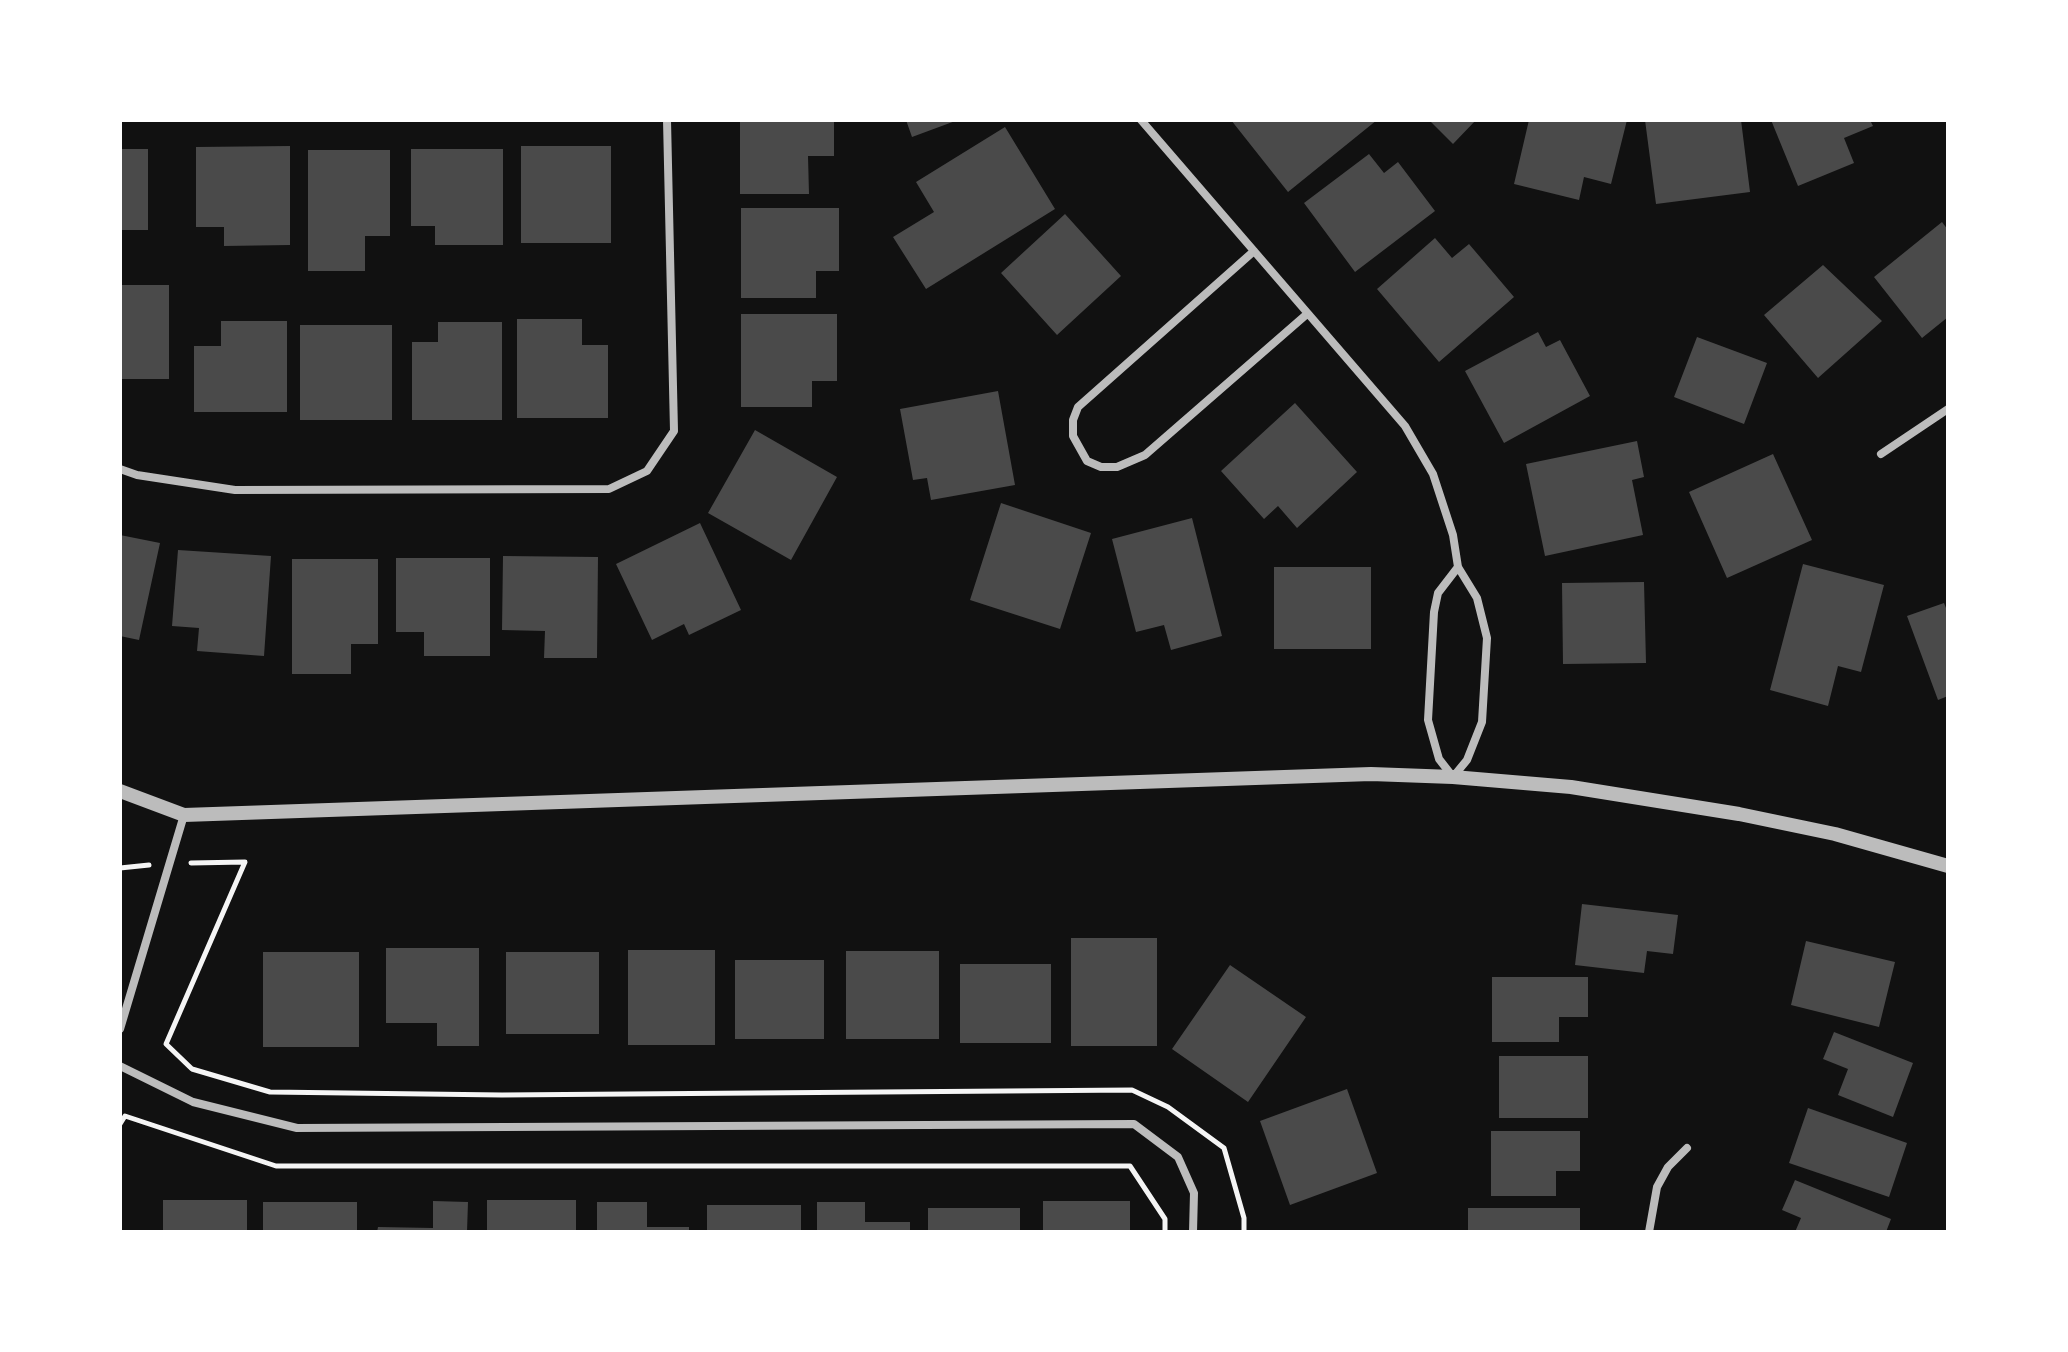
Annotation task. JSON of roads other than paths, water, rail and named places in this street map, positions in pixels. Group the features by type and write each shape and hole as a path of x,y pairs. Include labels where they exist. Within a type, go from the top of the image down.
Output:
{"street":[{"path":"120,469 137,475 235,490 609,489 647,471 674,431 667,120"},
{"path":"1141,120 1405,426 1419,448 1445,504 1458,567 1477,598 1487,638 1482,722 1467,760 1453,777"},
{"path":"1254,251 1078,407 1073,420 1073,436 1087,461 1101,467 1117,467 1145,455 1307,314"},
{"path":"1881,454 1948,409"},
{"path":"1453,777 1439,759 1428,720 1434,612 1442,585 1458,567"},
{"path":"120,791 184,815 1371,774 1453,777 1571,787 1702,808 1835,834 1948,866"},
{"path":"120,1029 184,815"},
{"path":"120,1066 193,1102 297,1128 1134,1124 1178,1157 1194,1193 1193,1232"},
{"path":"1649,1232 1657,1187 1668,1167 1687,1148"}]}
